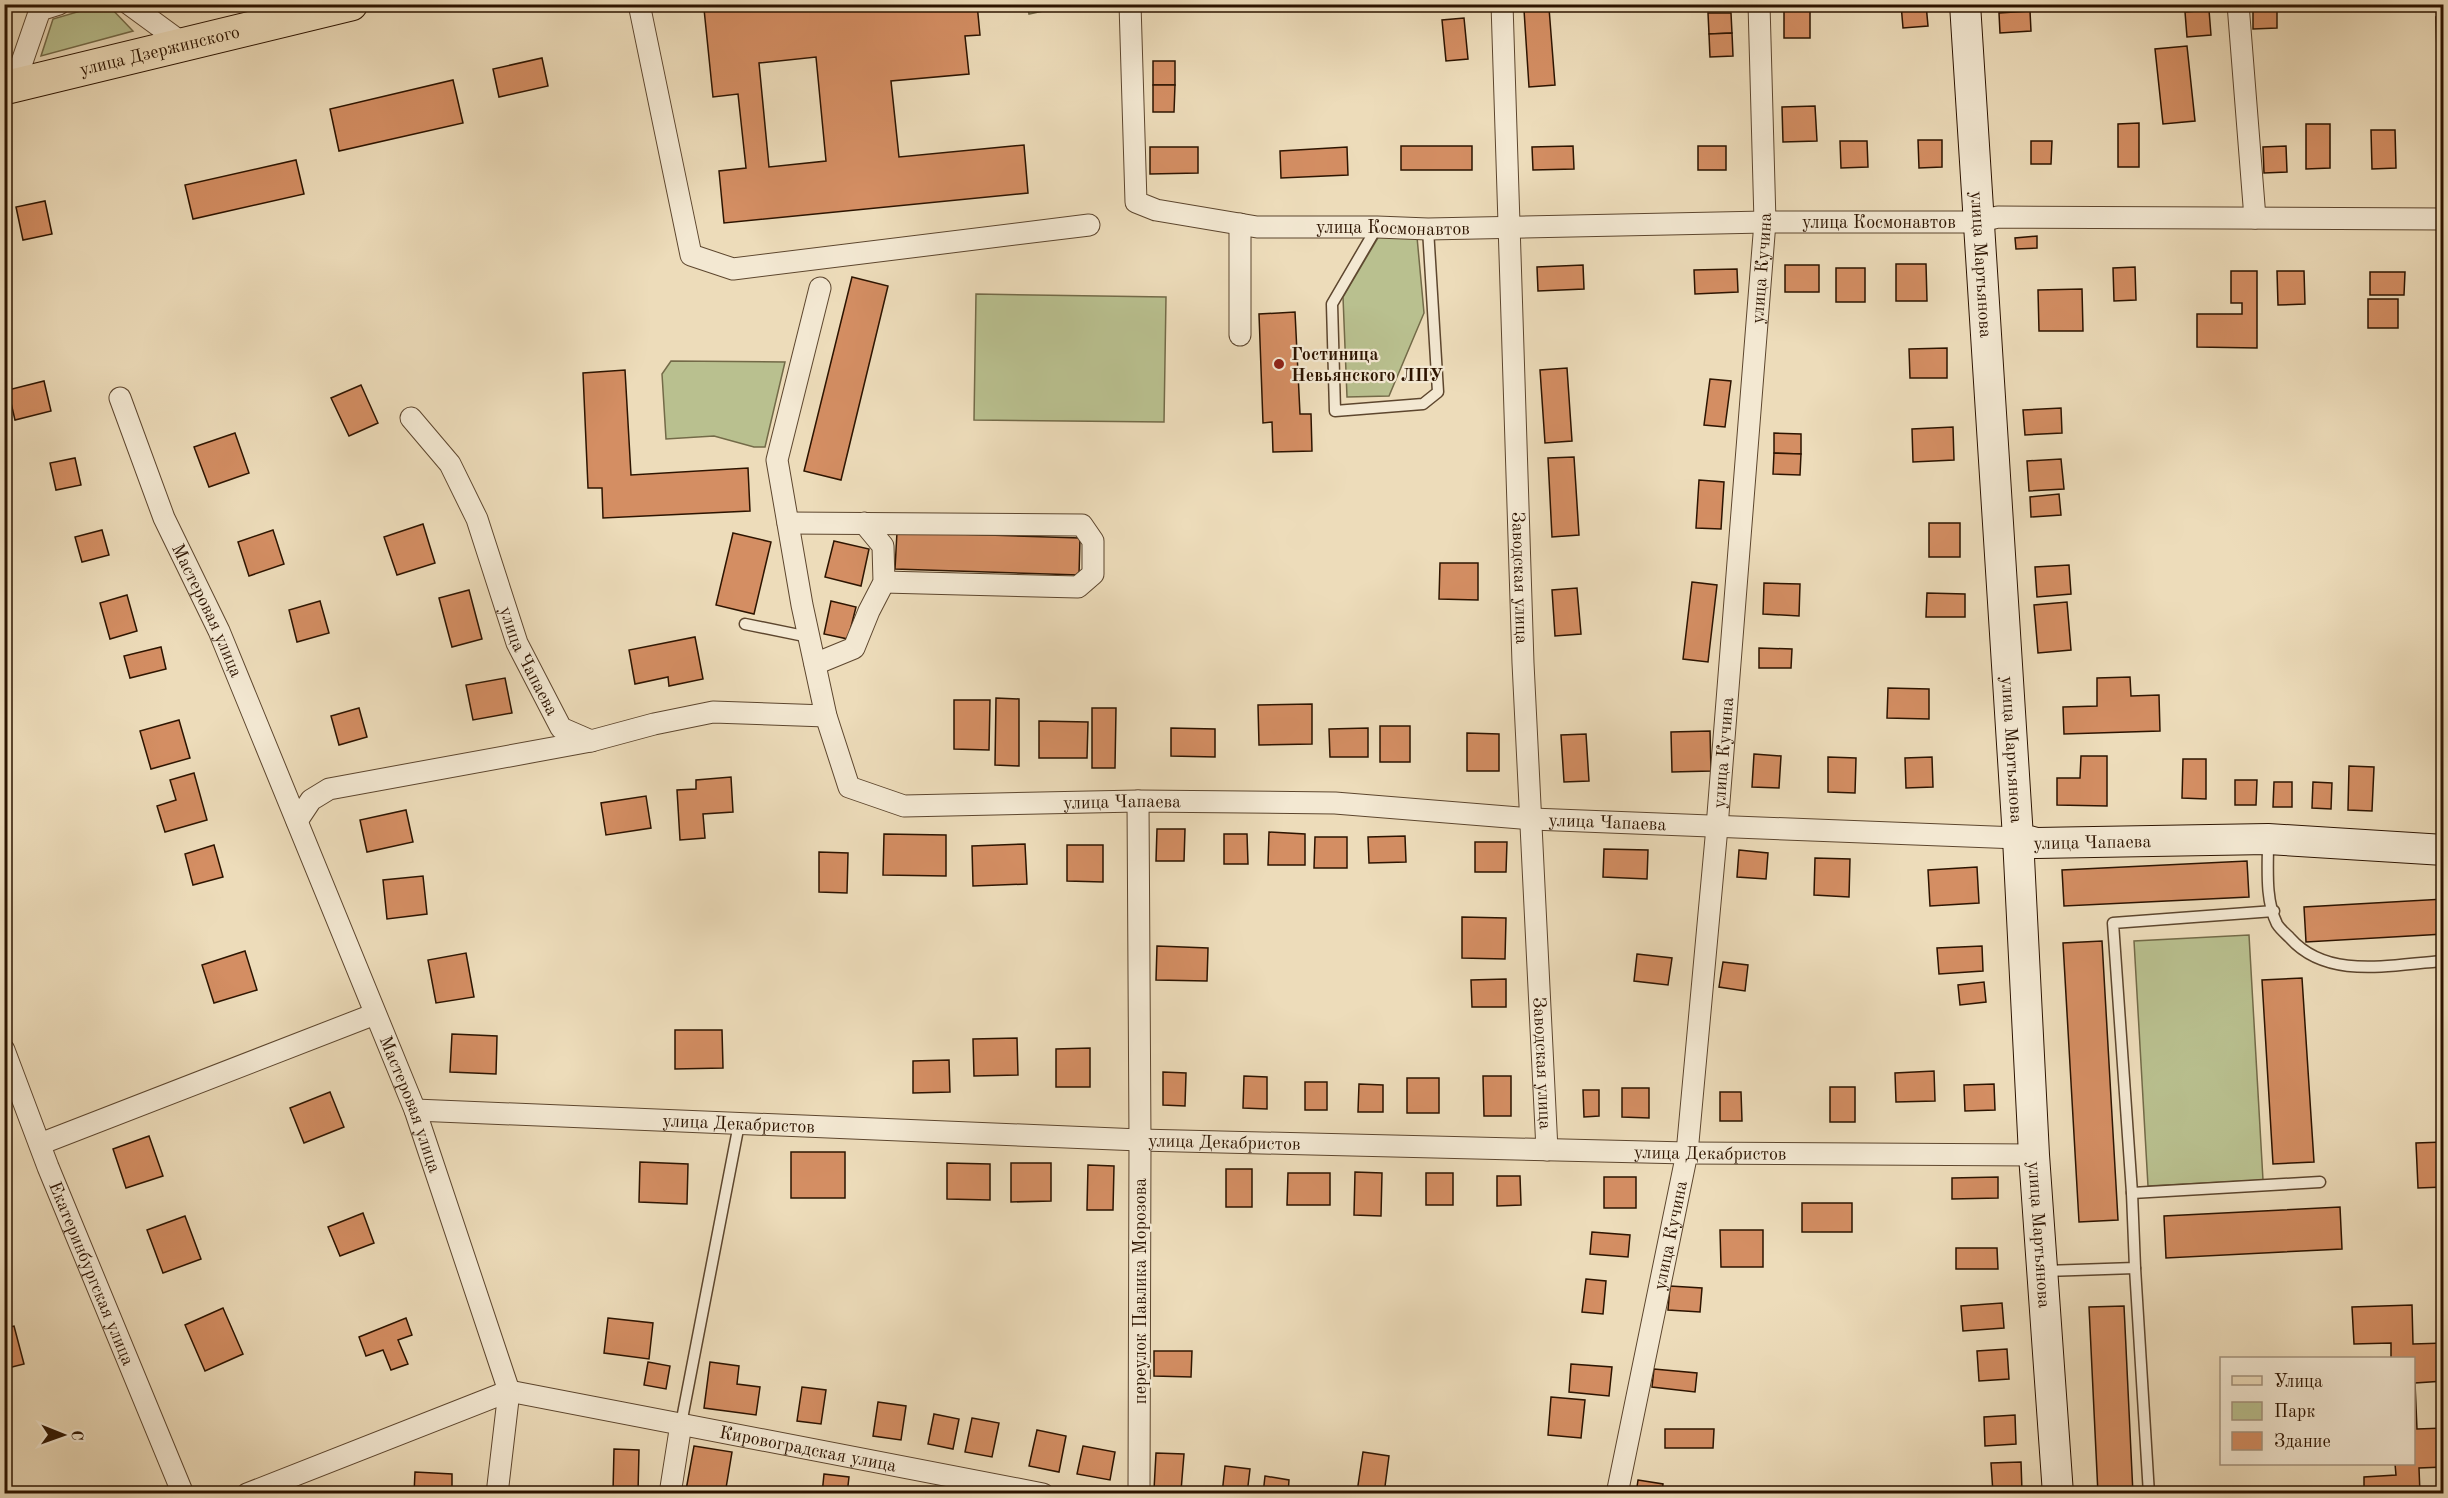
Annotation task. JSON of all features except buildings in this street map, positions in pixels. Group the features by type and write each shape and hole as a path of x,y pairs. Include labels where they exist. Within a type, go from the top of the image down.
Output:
{"main road":[{"name":"улица Дзержинского","path":"9,86 185,45 280,13 351,4"},
{"name":"улица Мартьянова","path":"1965,4 1977,170 1977,222 2018,838 2034,1155 2058,1494"},
{"name":"улица Чапаева","path":"2018,838 2036,843 2268,839 2444,850"}],"street":[{"path":"9,86 40,10 59,4"},
{"path":"129,4 185,45"},
{"path":"639,4 690,255 734,269 1089,225"},
{"name":"улица Космонавтов","path":"1130,4 1136,202 1156,210 1257,227 1428,229 1765,222 1977,222 1998,217 2444,219"},
{"name":"Заводская улица","path":"1502,4 1523,663 1547,1150"},
{"name":"улица Кучина","path":"1617,1494 1687,1153 1717,827 1765,222 1759,4"},
{"path":"2238,4 2255,218"},
{"path":"1240,224 1240,335"},
{"name":"улица Чапаева","path":"820,288 777,460 809,637 826,716 849,787 904,806 1138,801 1335,803 1532,819 2018,838"},
{"name":"Мастеровая улица","path":"120,398 164,518 219,631 415,1110 509,1391"},
{"name":"улица Чапаева","path":"411,418 450,464 477,519 518,644 561,728 591,741"},
{"path":"788,523 1082,525 1093,541 1093,574 1078,587 884,582"},
{"path":"815,664 854,648 868,611 884,582 883,546 864,523"},
{"path":"297,821 311,800 329,789 591,741 654,724 713,712 826,716"},
{"name":"переулок Павлика Морозова","path":"1138,801 1139,1494"},
{"path":"40,1144 375,1014"},
{"name":"Екатеринбургская улица","path":"4,1050 183,1494"},
{"name":"улица Декабристов","path":"415,1110 1140,1140 1687,1153 2034,1155"},
{"path":"248,1494 509,1391 497,1494"},
{"name":"Кировоградская улица","path":"509,1391 1043,1494"},
{"path":"670,1494 681,1424"}],"lane":[{"path":"1377,227 1332,304 1335,411 1423,404 1438,392 1428,229"},
{"path":"745,624 809,637"},
{"path":"2268,839 2268,891 2277,924 2296,945 2324,962 2348,967 2444,961"},
{"path":"2149,1494 2132,1193 2113,923 2274,912"},
{"path":"681,1424 739,1124"},
{"path":"2132,1193 2320,1182"},
{"path":"2042,1271 2135,1268"}],"green space":[{"path":"1027,4 1071,4 1071,5 1029,14"},
{"path":"108,5 133,31 41,56 53,19"},
{"path":"1379,236 1417,237 1424,313 1389,396 1347,397 1343,297"},
{"path":"976,294 1166,297 1164,422 974,420"},
{"path":"671,361 785,362 765,447 754,447 714,436 666,439 662,374"},
{"path":"2249,935 2263,1180 2148,1186 2134,941"}],"place":[{"name":"Гостиница Невьянского ЛПУ","path":"1279,364"}]}
